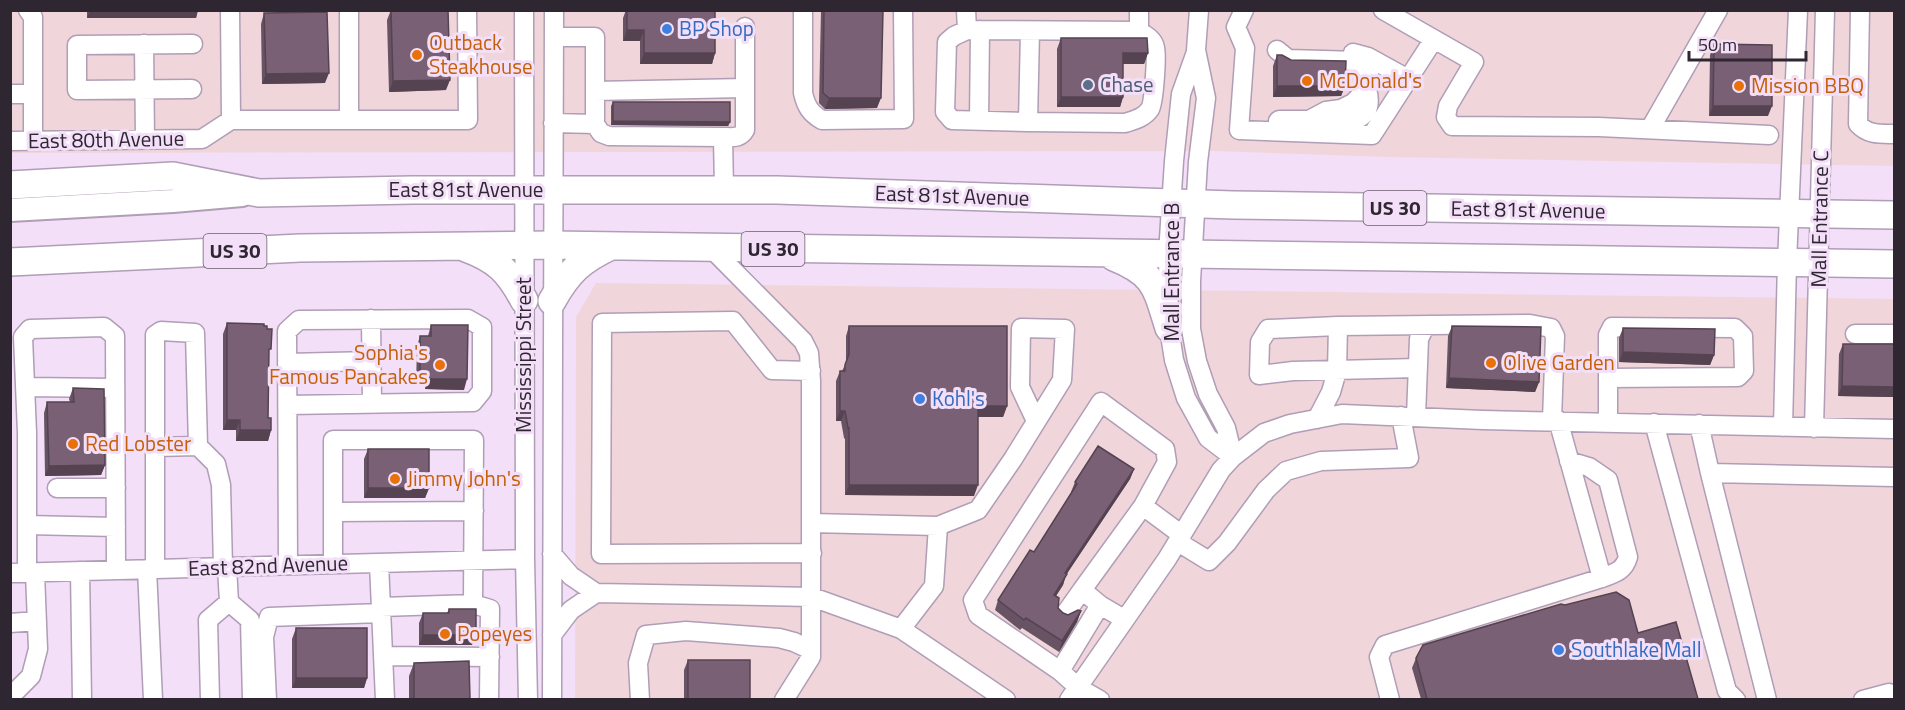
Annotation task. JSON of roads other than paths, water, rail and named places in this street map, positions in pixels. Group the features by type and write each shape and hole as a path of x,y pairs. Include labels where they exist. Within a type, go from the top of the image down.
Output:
{"highway":[{"path":"10,185 173,176 259,193"},
{"name":"East 81st Avenue","path":"259,193 724,190 1183,203 1894,214"},
{"name":"US 30","path":"10,262 300,248 552,245 1894,264"},
{"path":"459,246 485,255 502,268 513,280 524,300"},
{"path":"552,301 562,282 578,264 611,246"},
{"path":"1107,254 1134,264 1156,285 1169,327"}],"main road":[{"name":"East 81st Avenue","path":"10,210 173,201 259,193"}],"street":[{"path":"28,10 33,17 33,141"},
{"path":"230,10 231,120 468,120 467,10"},
{"path":"349,10 349,120"},
{"name":"Mississippi Street","path":"524,10 525,559 528,699"},
{"name":"Mississippi Street","path":"552,699 554,10"},
{"path":"803,10 803,93 805,104 822,120 904,119 903,10"},
{"path":"966,10 974,30 979,121"},
{"path":"1139,10 1139,31"},
{"name":"Mall Entrance B","path":"1199,10 1196,50 1181,94 1183,203 1180,254 1169,327 1174,360 1186,398 1208,438 1233,457"},
{"path":"1244,10 1236,27 1245,48 1239,130 1371,135 1434,39"},
{"path":"1383,10 1474,62 1448,106 1446,117 1452,126 1650,129 1769,135"},
{"path":"1650,129 1718,10"},
{"name":"Mall Entrance C","path":"1783,427 1786,262 1797,10"},
{"name":"Mall Entrance C","path":"1814,428 1825,10"},
{"path":"1860,10 1858,124 1864,130 1874,134 1894,134"},
{"path":"554,37 595,37 596,124 601,132 609,136 737,137 746,130 745,27"},
{"path":"974,30 1139,31 1149,37 1155,46 1155,74 1150,109 1140,118 1125,123 952,120 945,112 947,42 954,36 974,30"},
{"path":"1028,122 1030,31"},
{"path":"144,44 145,140"},
{"path":"192,89 77,90 77,45 193,44"},
{"path":"1245,48 1352,53 1368,57 1408,79"},
{"name":"Mall Entrance B","path":"1196,50 1206,98 1198,162 1183,203 1180,254 1197,361 1208,394 1226,428 1233,457"},
{"path":"1271,131 1279,120 1310,120 1326,111 1341,109 1353,104 1367,89 1369,73 1364,65 1358,62 1288,59 1276,50"},
{"path":"595,91 745,88"},
{"path":"10,94 33,94"},
{"name":"East 80th Avenue","path":"10,141 202,139 231,120"},
{"path":"553,123 596,124"},
{"path":"723,137 724,190"},
{"path":"711,248 803,341 809,353 811,370 811,657 784,699"},
{"path":"288,405 473,402 482,391 482,327 468,319 299,320 287,331 288,565"},
{"path":"371,320 372,404"},
{"path":"811,370 772,370 733,321 602,323 600,554 812,553"},
{"path":"1418,368 1293,371 1259,375 1260,342 1268,328 1441,324 1530,324 1551,328 1556,336 1555,420 1602,578"},
{"path":"1317,418 1337,371 1338,326"},
{"path":"1143,506 1209,561 1227,543 1266,490 1286,471 1321,461 1409,458 1408,416 1418,368 1419,339 1425,326"},
{"path":"10,330 104,327 115,336 116,570"},
{"path":"1608,378 1738,377 1744,371 1743,336 1736,328 1612,327 1608,335 1608,378 1608,422"},
{"path":"811,522 938,526 978,510 1036,421 1062,380 1065,329 1021,328 1020,387 1036,421"},
{"path":"10,697 31,676 38,649 37,621 24,573 27,487 23,337 30,329"},
{"path":"153,699 151,569 155,447 155,335 161,331 195,333 198,446 216,464 221,485 229,602 250,620 252,699"},
{"path":"1855,334 1894,334"},
{"path":"287,363 372,362"},
{"path":"26,387 115,388"},
{"path":"1065,614 1143,506 1167,462 1165,449 1101,402 973,600 978,615 1043,650 1060,671 1074,694 1100,699"},
{"path":"1074,694 1180,538 1221,470 1233,457 1264,433 1290,424 1342,414 1484,420 1894,429"},
{"path":"1654,423 1727,691 1736,699"},
{"path":"1699,424 1767,699"},
{"path":"333,564 333,440 474,440 473,604"},
{"path":"155,447 198,446"},
{"path":"1390,699 1379,657 1385,645 1602,578 1619,571 1626,565 1628,557 1608,480 1589,467 1569,461"},
{"path":"1710,473 1894,477"},
{"path":"27,487 116,488"},
{"path":"333,512 474,511"},
{"path":"27,525 116,527"},
{"path":"901,629 934,586 938,526"},
{"path":"552,554 571,576 596,593 812,597 901,629 1006,699"},
{"name":"East 82nd Avenue","path":"24,573 525,559"},
{"path":"379,563 385,699"},
{"path":"80,571 82,699"},
{"path":"1082,590 1100,605 1124,619"},
{"path":"552,635 572,610 596,593"},
{"path":"210,699 208,620 229,602"},
{"path":"267,699 264,637 269,617 473,604 490,609 489,699"},
{"path":"1060,671 1100,605"},
{"path":"10,624 37,621"},
{"path":"640,699 638,663 646,635 686,631 767,637 794,642 811,650"},
{"path":"383,656 490,657"},
{"path":"1863,699 1889,693 1894,697"}],"place":[{"name":"BP Shop","path":"667,29"},
{"name":"Outback Steakhouse","path":"417,55"},
{"name":"McDonald's","path":"1307,81"},
{"name":"Chase","path":"1088,85"},
{"name":"Mission BBQ","path":"1739,86"},
{"name":"Olive Garden","path":"1491,363"},
{"name":"Sophia's Famous Pancakes","path":"440,365"},
{"name":"Kohl's","path":"920,399"},
{"name":"Red Lobster","path":"73,444"},
{"name":"Jimmy John's","path":"395,479"},
{"name":"Popeyes","path":"445,634"},
{"name":"Southlake Mall","path":"1559,650"}]}
